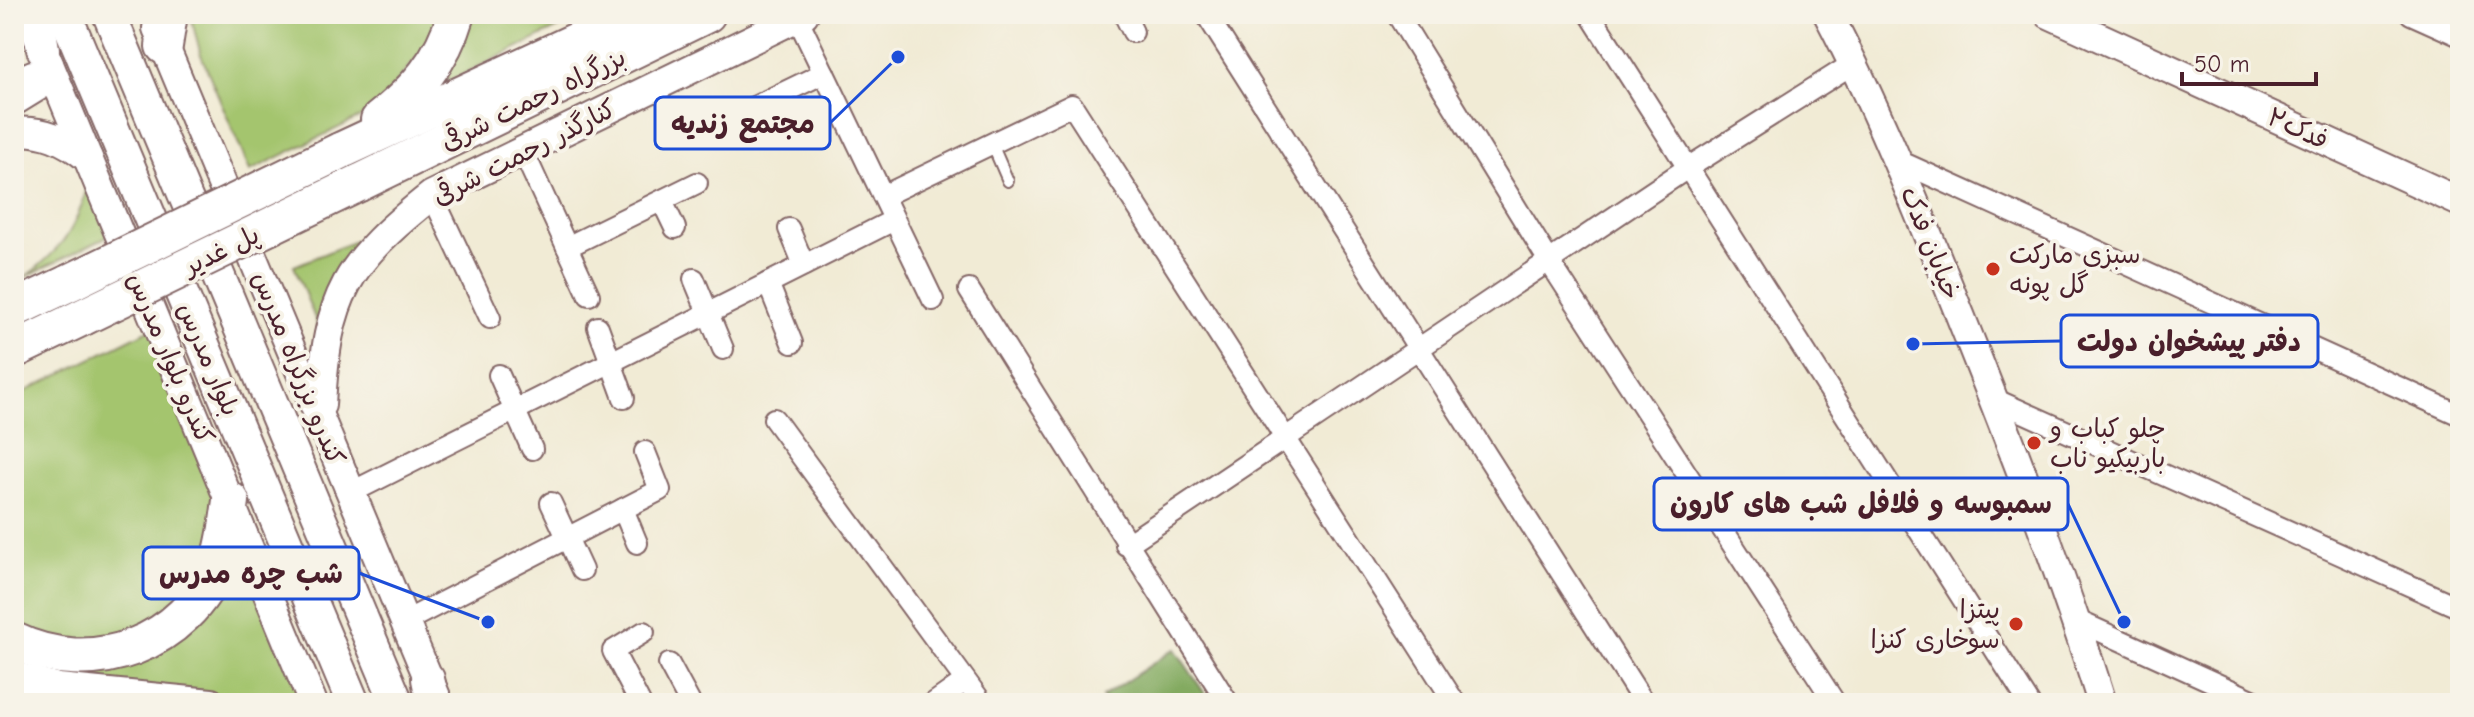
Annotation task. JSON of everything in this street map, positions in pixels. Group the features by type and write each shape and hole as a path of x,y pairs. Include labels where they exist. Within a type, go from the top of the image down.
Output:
{"highway":[{"path":"340,151 423,81 448,41 456,14"},
{"name":"بزرگراه رحمت شرقی","path":"340,151 635,14"},
{"name":"بزرگراه رحمت شرقی","path":"359,183 707,14"},
{"name":"پل غدیر","path":"14,309 340,151"},
{"name":"پل غدیر","path":"19,351 359,183"},
{"path":"14,641 52,655 94,658 117,655 157,637 196,600 218,563 231,501"}],"main road":[{"name":"کندرو بلوار مدرس","path":"29,14 34,66 88,158 313,703"},
{"path":"14,101 40,85 34,66 37,14"},
{"name":"بلوار مدرس","path":"65,14 353,703"},
{"name":"بلوار مدرس","path":"109,14 397,703"},
{"name":"خیابان فدک","path":"1828,14 1899,161 1994,399 2076,620 2102,703"},
{"name":"فدک۲","path":"2049,14 2460,202"},
{"name":"کنارگذر رحمت شرقی","path":"320,414 326,339 340,291 371,247 432,195 801,16"},
{"name":"کندرو بزرگراه مدرس","path":"161,25 433,695"},
{"path":"14,132 44,133 68,142 88,158"},
{"path":"14,676 58,688 211,703"}],"street":[{"path":"1206,14 1417,351 1644,703"},
{"path":"1397,14 1549,261 1835,703"},
{"path":"1590,14 2029,703"},
{"path":"2411,14 2460,36"},
{"path":"801,16 824,73 933,300"},
{"path":"1126,545 1686,169 1854,63"},
{"path":"727,120 824,73"},
{"path":"883,196 1072,105 1455,703"},
{"path":"523,151 589,295"},
{"path":"1899,161 2460,415"},
{"path":"567,247 697,183"},
{"path":"432,195 490,318"},
{"path":"662,201 675,228"},
{"path":"350,493 894,220"},
{"path":"789,229 804,265"},
{"path":"694,279 723,349"},
{"path":"768,283 792,343"},
{"path":"969,290 1126,545 1228,703"},
{"path":"598,327 624,398"},
{"path":"499,375 532,449"},
{"path":"1994,399 2460,608"},
{"path":"774,419 982,703"},
{"path":"404,622 660,490 645,452"},
{"path":"551,503 582,570"},
{"path":"623,509 637,543"},
{"path":"2076,620 2259,703"},
{"path":"640,703 613,651 644,632"},
{"path":"669,664 690,703"},
{"path":"934,703 965,681"}],"lane":[{"path":"992,144 1008,181"}],"green space":[{"path":"190,14 443,14 439,31 373,111 250,171 201,55"},
{"path":"464,14 587,14 426,92"},
{"path":"88,183 112,234 25,277 49,257 66,237 79,213"},
{"path":"375,233 343,265 327,300 320,331 294,266"},
{"path":"155,327 219,505 207,560 159,621 89,645 14,626 14,397"},
{"path":"239,540 306,703 249,703 198,691 75,680 14,666 14,650 114,665"},
{"path":"1175,649 1211,703 1106,703 1102,697"}],"place":[{"name":"مجتمع زندیه","path":"898,57"},
{"name":"سبزی مارکت گل پونه","path":"1993,269"},
{"name":"دفتر پیشخوان دولت","path":"1913,344"},
{"name":"چلو کباب و باربیکیو ناب","path":"2034,443"},
{"name":"شب چره مدرس","path":"488,622"},
{"name":"سمبوسه و فلافل شب های کارون","path":"2124,622"},
{"name":"پيتزا سوخارى كنزا","path":"2016,624"}]}
